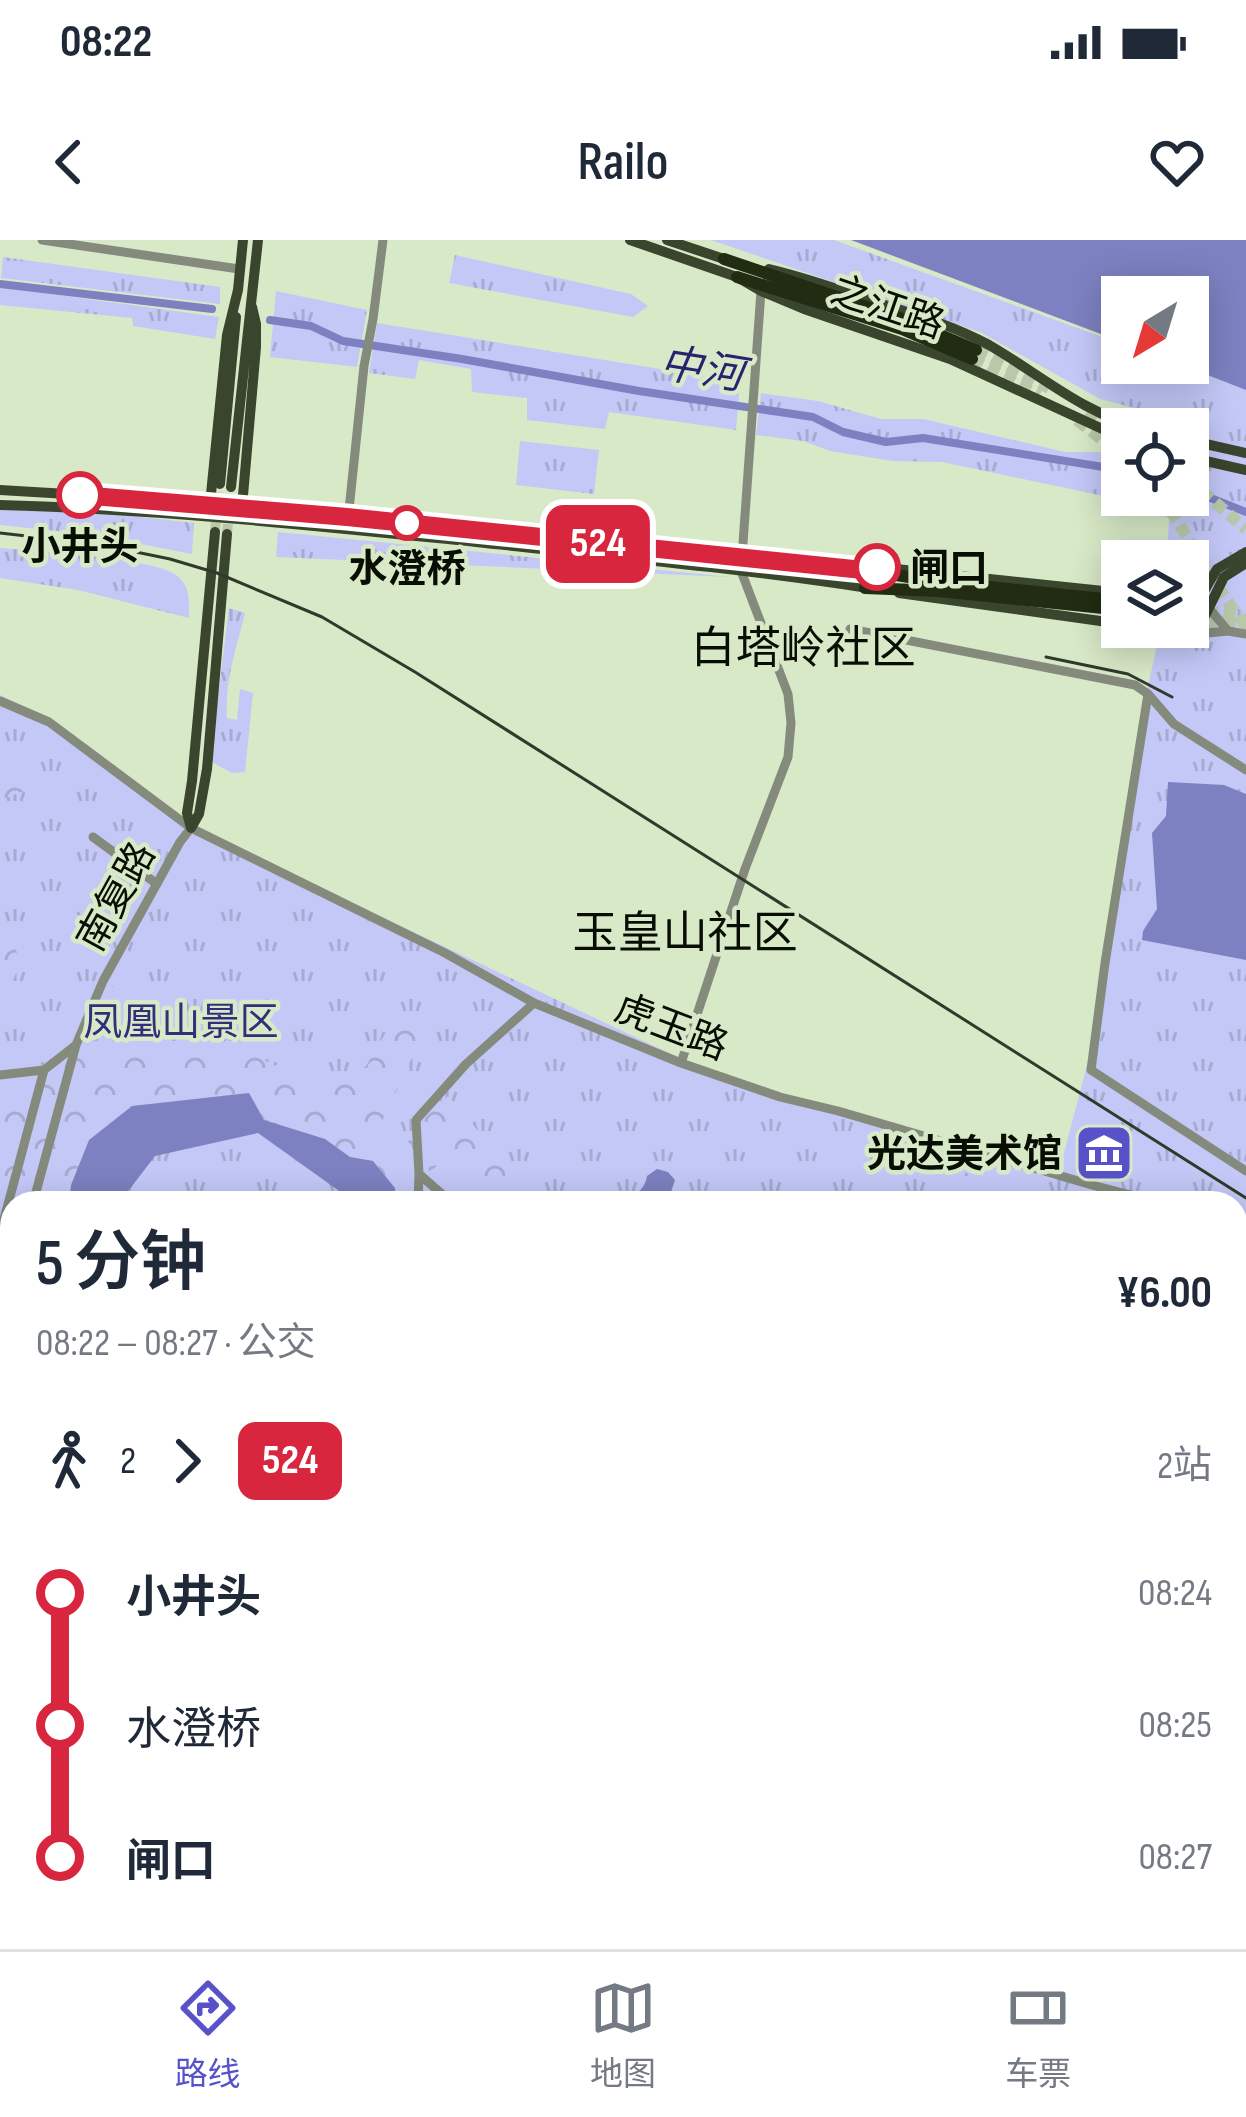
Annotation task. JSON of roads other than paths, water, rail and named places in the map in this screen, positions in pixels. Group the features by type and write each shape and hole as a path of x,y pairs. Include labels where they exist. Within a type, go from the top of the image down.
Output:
{"highway":[{"path":"724,259 918,325 974,355 737,277"},
{"path":"863,570 1101,595"},
{"path":"865,588 1101,608"}],"main road":[{"path":"243,240 225,488 258,240"},
{"name":"之江路","path":"630,240 737,277 804,309 936,353 1101,429"},
{"name":"之江路","path":"667,240 812,280 944,325 993,348 1101,413"},
{"path":"210,504 227,335 238,290"},
{"path":"242,507 256,347 250,300"},
{"path":"1209,445 1246,453"},
{"path":"1209,462 1246,470"},
{"path":"0,490 242,507 1101,621"},
{"path":"0,505 347,523 863,570"},
{"name":"南复路","path":"191,828 187,813 221,533"},
{"path":"1209,582 1216,569 1246,552"},
{"path":"1209,591 1246,563"}],"street":[{"path":"42,240 238,269"},
{"path":"347,523 383,240"},
{"path":"681,1063 791,740 788,694 741,571 761,292"},
{"path":"1209,613 1228,631"},
{"path":"850,629 1140,686 1174,724 1246,770"},
{"path":"1209,633 1246,634"},
{"path":"1148,694 1091,1070 1246,1171"},
{"name":"虎玉路","path":"0,701 50,722 191,828 446,953 535,1003 681,1063 780,1097 1113,1191"},
{"name":"南复路","path":"36,1191 76,1045 103,980 191,828"},
{"path":"94,837 157,884"},
{"path":"418,1191 416,1120 466,1064 535,1003"},
{"path":"0,1075 44,1070 76,1045"},
{"path":"12,1191 44,1070"},
{"path":"419,1174 438,1191"},
{"path":"1092,1186 1092,1191"}],"waterway":[{"name":"中河","path":"0,284 212,309"},
{"name":"中河","path":"270,320 311,326 343,341 813,417 843,432 886,442 923,438 1101,467"},
{"name":"中河","path":"1209,497 1246,512"}],"tunnel":[{"path":"976,350 1049,388"},
{"path":"972,359 1039,396"},
{"path":"1087,411 1101,419"},
{"path":"1077,420 1101,439"},
{"path":"227,534 231,487"},
{"path":"215,532 219,489"},
{"path":"1209,497 1246,529"},
{"path":"1173,516 1246,626"},
{"path":"1209,612 1239,617"},
{"path":"1209,622 1246,629"}],"railway":[{"path":"0,533 97,544 170,559 217,573 322,617 1235,1191"},
{"path":"1046,657 1128,674 1172,697"}],"place":[{"name":"小井头","path":"80,495"},
{"name":"水澄桥","path":"407,523"},
{"name":"闸口","path":"877,567"},
{"name":"光达美术馆","path":"1104,1153"}],"district":[{"name":"白塔岭社区","path":"803,647"},
{"name":"玉皇山社区","path":"685,932"}],"park label":[{"name":"凤凰山景区","path":"181,1021"}]}
